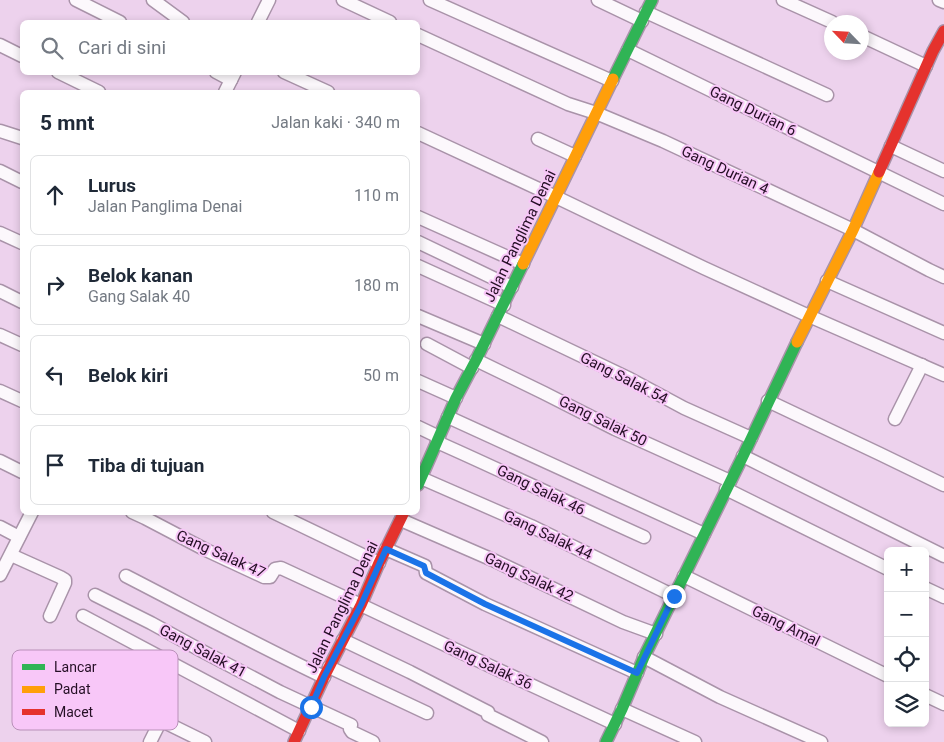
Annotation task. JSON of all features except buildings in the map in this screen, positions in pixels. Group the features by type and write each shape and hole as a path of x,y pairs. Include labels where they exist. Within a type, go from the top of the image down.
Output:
{"street":[{"path":"76,0 116,20"},
{"path":"153,0 180,20"},
{"path":"259,20 269,0"},
{"path":"342,0 386,20"},
{"path":"430,0 612,82"},
{"path":"598,0 644,17 828,95"},
{"name":"Jalan Panglima Denai","path":"420,480 456,398 501,311 652,0"},
{"path":"783,0 824,18"},
{"path":"939,0 944,2"},
{"path":"606,742 644,657 743,456 809,316 853,230 926,66 938,53 944,30"},
{"name":"Gang Durian 4","path":"420,36 568,104 596,112 663,141 853,230 944,277"},
{"path":"869,39 926,66"},
{"path":"0,45 20,55"},
{"name":"Gang Durian 6","path":"628,50 944,204"},
{"path":"64,75 96,90"},
{"path":"291,75 324,90"},
{"path":"226,90 233,76"},
{"path":"0,131 20,137"},
{"path":"420,134 704,268 944,375"},
{"path":"538,139 575,156"},
{"path":"891,146 944,171"},
{"path":"0,171 20,181"},
{"path":"420,218 523,264"},
{"path":"0,233 20,242"},
{"path":"420,243 512,287"},
{"name":"Gang Salak 54","path":"420,267 684,408 751,438"},
{"path":"827,280 944,333"},
{"path":"0,291 20,301"},
{"path":"420,317 484,344"},
{"path":"0,335 20,344"},
{"name":"Gang Salak 50","path":"427,344 544,393 728,485 884,567"},
{"path":"895,419 922,365"},
{"path":"420,381 456,398"},
{"path":"0,391 20,400"},
{"path":"768,401 944,485"},
{"path":"448,417 704,534"},
{"name":"Gang Salak 46","path":"420,428 438,439 596,516 644,537"},
{"path":"743,456 944,556"},
{"path":"0,461 20,471"},
{"name":"Gang Salak 44","path":"420,482 531,526 674,596"},
{"path":"0,575 30,515"},
{"name":"Gang Salak 47","path":"139,515 206,550 264,577 270,577 275,569 281,568 361,605"},
{"path":"279,515 379,563"},
{"name":"Jalan Panglima Denai","path":"296,736 361,605 402,516"},
{"name":"Gang Salak 42","path":"402,516 624,622 656,634"},
{"path":"0,528 19,537"},
{"path":"386,549 424,566 426,573 485,604 637,673"},
{"path":"10,555 65,580 50,616"},
{"path":"126,576 225,628 428,713"},
{"name":"Gang Amal","path":"684,576 884,674"},
{"path":"929,590 944,597"},
{"name":"Gang Salak 41","path":"95,595 311,707 351,725 350,729 352,732 374,742"},
{"name":"Gang Salak 36","path":"361,605 615,724"},
{"path":"83,616 143,650"},
{"path":"343,640 410,672 542,742"},
{"path":"644,657 720,697 821,742"},
{"path":"178,670 296,736"},
{"path":"929,697 944,704"},
{"path":"622,709 695,742"},
{"path":"150,742 156,730"},
{"path":"176,730 188,738 205,742"}],"traffic: fast":[{"path":"613,79 652,0"},
{"path":"420,480 456,398 523,264"},
{"path":"606,742 644,657 797,342"}],"traffic: slow":[{"path":"523,264 613,79"},
{"path":"797,342 853,230 879,172"}],"traffic: jam":[{"path":"879,172 933,51 944,31"},
{"path":"294,742 403,515"}],"route":[{"path":"311,707 386,549 424,566 426,573 485,604 637,673 674,596"}]}
